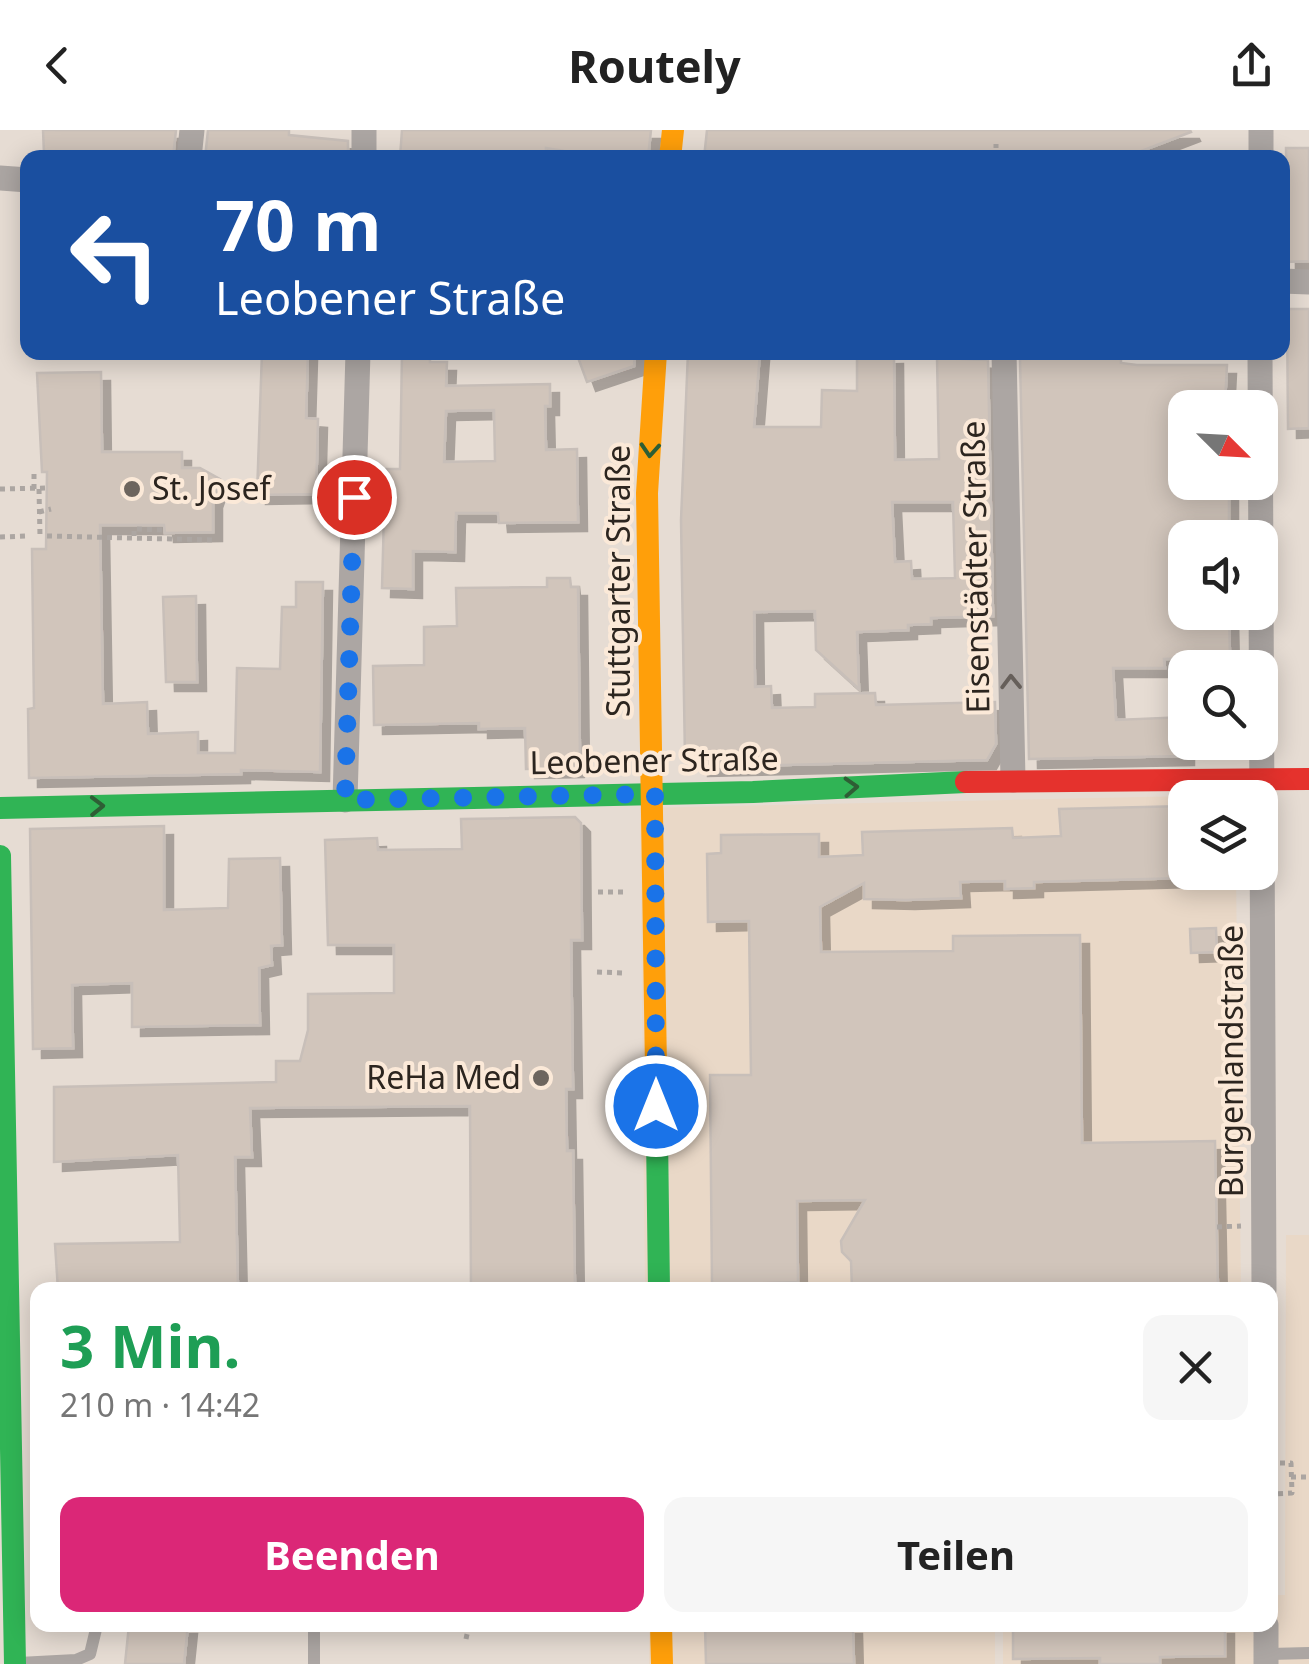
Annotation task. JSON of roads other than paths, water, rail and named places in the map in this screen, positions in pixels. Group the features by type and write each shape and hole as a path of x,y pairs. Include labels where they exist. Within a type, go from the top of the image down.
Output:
{"street":[{"path":"345,800 358,360"},
{"name":"Stuttgarter Straße","path":"655,360 647,493 655,794 659,1282"},
{"name":"Eisenstädter Straße","path":"1004,360 1014,780"},
{"name":"Burgenlandstraße","path":"1260,360 1264,780"},
{"name":"Leobener Straße","path":"0,808 655,794 1014,780 1168,780"},
{"name":"Leobener Straße","path":"1278,780 1309,780"},
{"path":"0,856 19,1482 15,1664"},
{"name":"Burgenlandstraße","path":"1264,890 1264,1282"},
{"path":"662,1632 662,1664"},
{"path":"1266,1632 1266,1659"}],"lane":[{"path":"15,1664 76,1660 90,1654 95,1632"},
{"path":"314,1632 314,1664"},
{"path":"1266,1659 1309,1653"}],"place":[{"name":"St. Josef","path":"132,489"},
{"name":"ReHa Med","path":"541,1078"}]}
